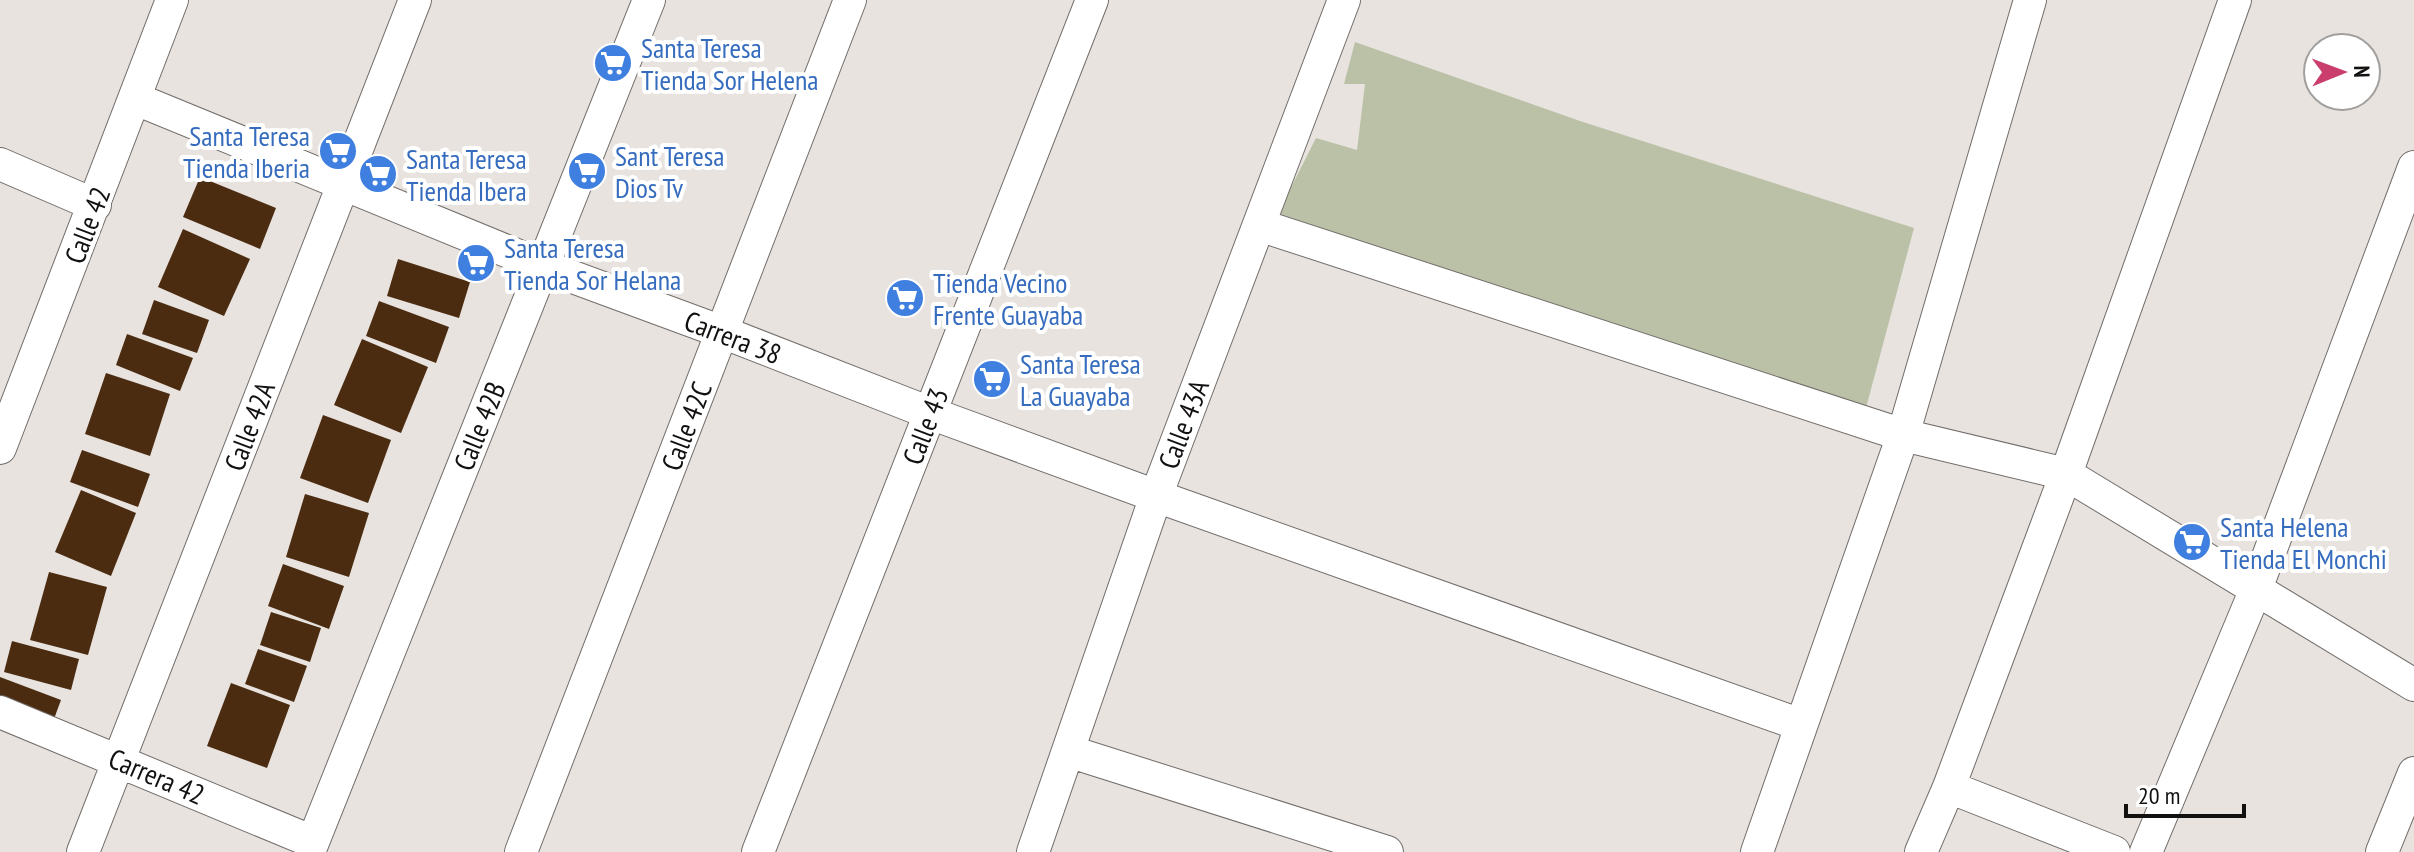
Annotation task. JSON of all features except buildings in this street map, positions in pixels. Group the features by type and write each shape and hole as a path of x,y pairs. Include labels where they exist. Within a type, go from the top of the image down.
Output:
{"street":[{"name":"Calle 42","path":"0,448 172,0"},
{"name":"Calle 42A","path":"83,852 415,0"},
{"name":"Calle 42B","path":"311,847 649,0"},
{"name":"Calle 42C","path":"521,852 850,0"},
{"name":"Calle 43","path":"758,852 1092,0"},
{"name":"Calle 43A","path":"1033,852 1156,496 1344,0"},
{"path":"1757,852 1903,435 2030,0"},
{"path":"1921,852 1949,787 2066,474 2235,0"},
{"name":"Carrera 38","path":"136,99 543,266 930,413 1801,725"},
{"path":"0,164 95,205"},
{"path":"2146,852 2256,589 2414,167"},
{"path":"1259,225 1903,435 2066,474 2414,685"},
{"name":"Carrera 42","path":"0,712 119,760 311,847"},
{"path":"1068,751 1387,852"},
{"path":"2382,852 2414,773"},
{"path":"1949,787 2114,852"}],"green space":[{"path":"1355,42 1580,121 1914,228 1866,408 1275,219 1316,138 1357,150 1365,84 1344,84"}],"place":[{"name":"Santa Teresa Tienda Sor Helena","path":"613,63"},
{"name":"Santa Teresa Tienda Iberia","path":"338,151"},
{"name":"Sant Teresa Dios Tv","path":"587,171"},
{"name":"Santa Teresa Tienda Ibera","path":"378,174"},
{"name":"Santa Teresa Tienda Sor Helana","path":"476,263"},
{"name":"Tienda Vecino Frente Guayaba","path":"905,298"},
{"name":"Santa Teresa La Guayaba","path":"992,379"},
{"name":"Santa Helena Tienda El Monchi","path":"2192,542"}]}
